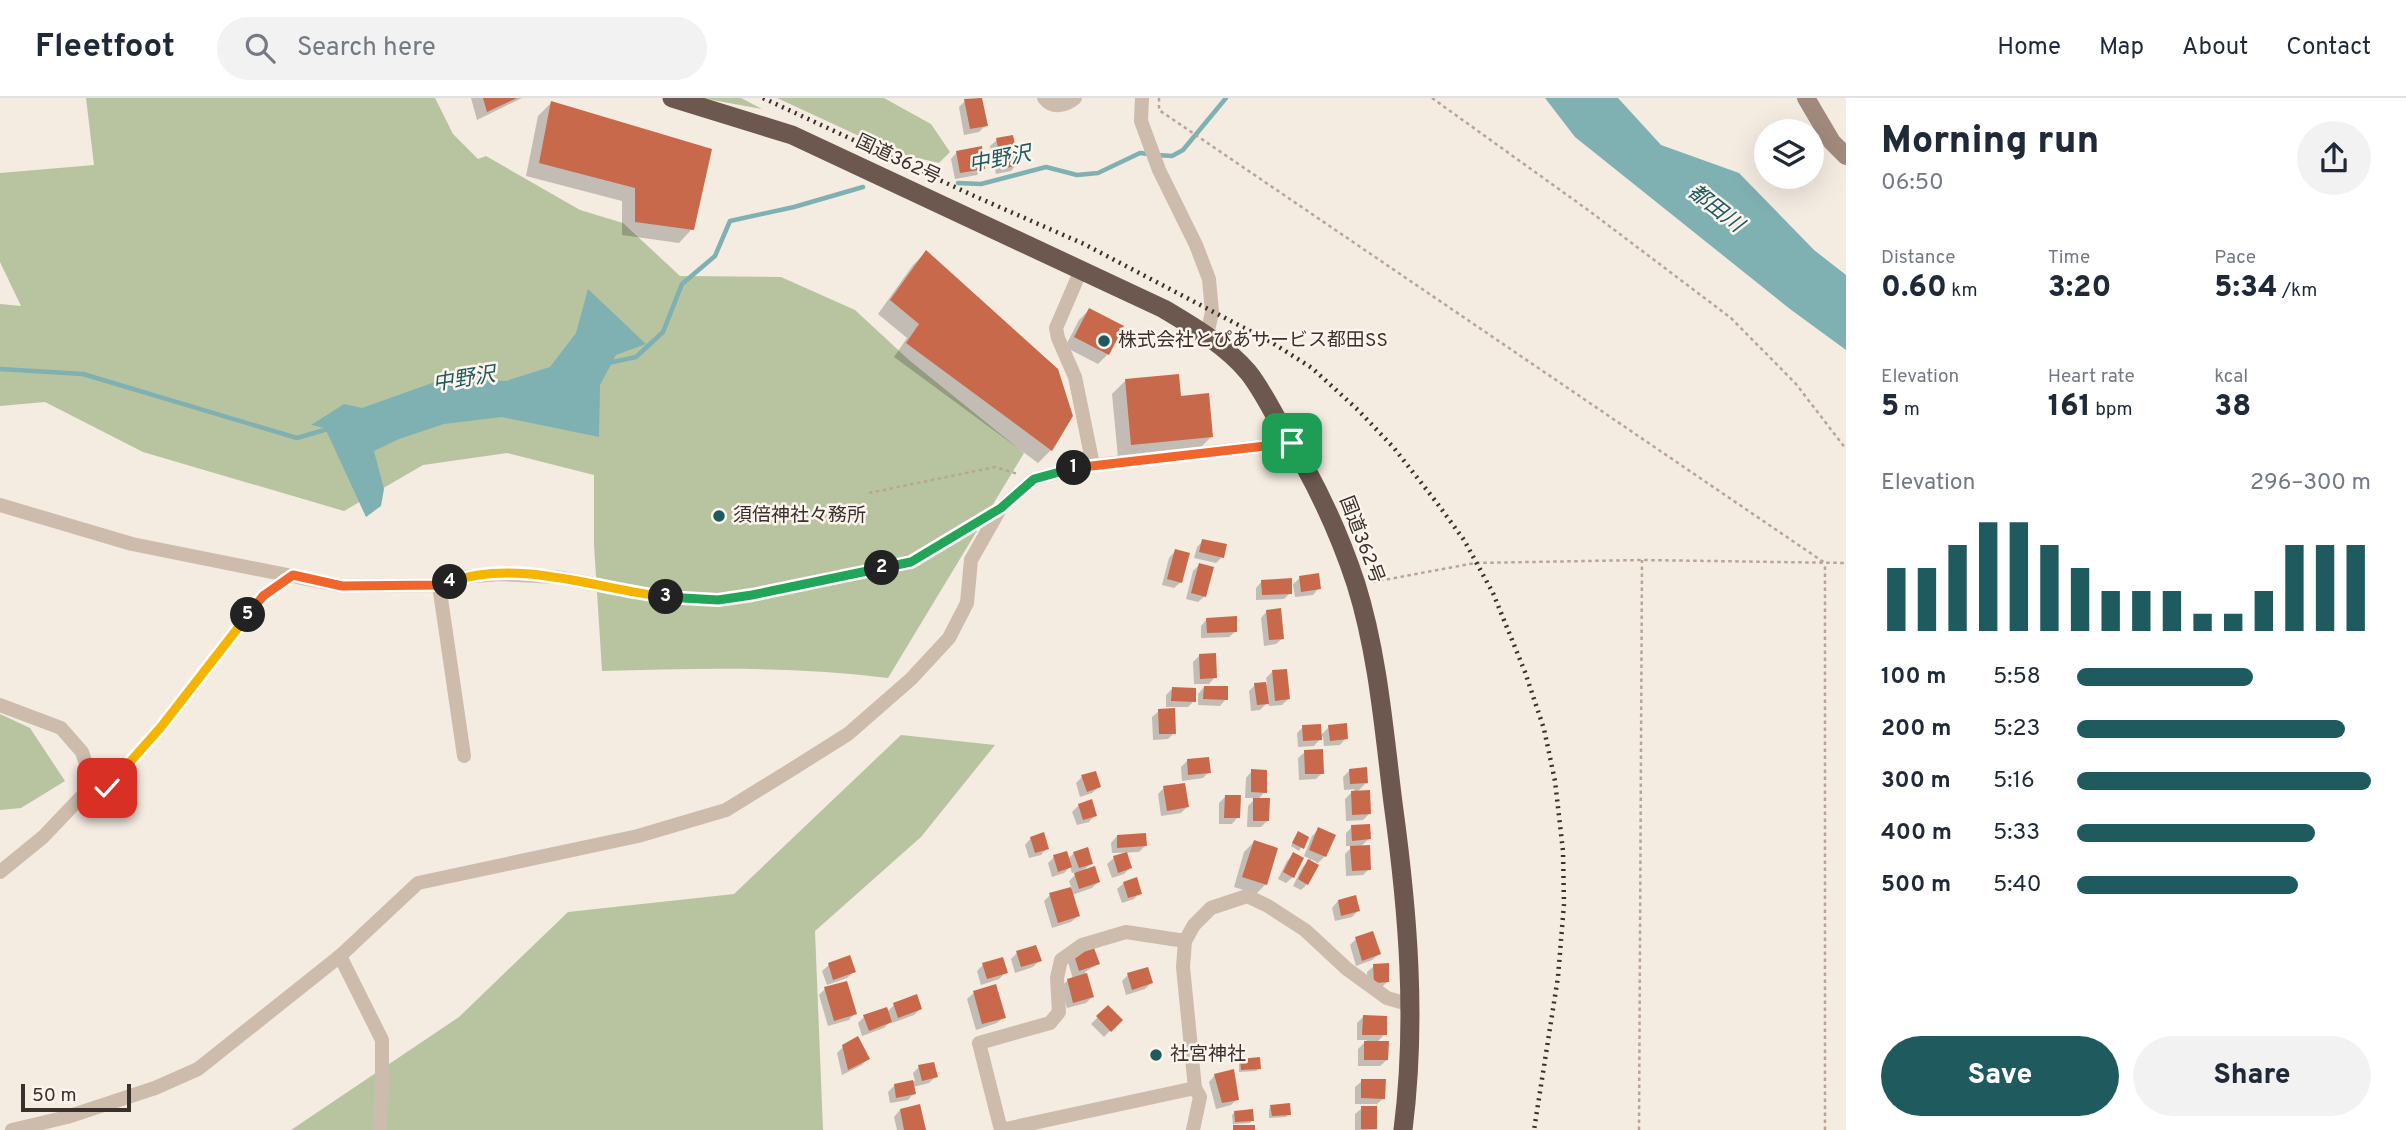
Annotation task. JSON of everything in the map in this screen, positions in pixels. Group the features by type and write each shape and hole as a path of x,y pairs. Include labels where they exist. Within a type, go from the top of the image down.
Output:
{"highway":[{"name":"国道362号","path":"672,98 792,135 1164,309 1207,335 1248,372 1292,443 1325,506 1356,585 1373,656 1406,896 1411,1005 1408,1093 1403,1130"}],"main road":[{"path":"1806,98 1832,142 1846,156"}],"street":[{"path":"1044,98 1051,105 1059,106 1075,98"},
{"path":"1142,98 1141,121 1159,170 1196,245 1209,279 1212,312 1207,335"},
{"path":"1081,270 1056,328 1078,388 1093,465"},
{"path":"0,505 132,544 342,586 439,585 464,577 500,574 556,577 663,597 718,600 911,562 1001,508 1034,479 1093,465 1292,443"},
{"path":"12,1130 68,1118 155,1088 198,1069 265,1019 340,956 418,883 638,835 726,810 848,734 911,679 948,638 968,603 971,560 1001,508"},
{"path":"439,585 464,756"},
{"path":"0,705 61,728 82,752 87,781 83,795 43,837 0,872"},
{"path":"1193,1130 1200,1097 1195,1088 1183,967 1185,942 1194,925 1212,908 1247,897 1268,906 1305,930 1347,969 1387,998 1411,1005"},
{"path":"1185,942 1126,932 1082,945 1061,960 1056,978 1059,1012 1051,1023 979,1043 1001,1130 1195,1088"},
{"path":"340,956 382,1040 379,1130"}],"path":[{"path":"1159,98 1159,110 1825,563"},
{"path":"1432,98 1588,210 1731,318 1796,384 1846,449"},
{"path":"869,493 995,467 1034,479"},
{"path":"1639,1130 1642,560"},
{"path":"1356,585 1475,563 1642,560 1846,563"},
{"path":"1825,563 1825,1130"},
{"path":"83,795 107,788 161,727 263,596 293,575"}],"green space":[{"path":"86,98 435,98 453,134 478,159 486,156 580,210 623,223 680,276 781,277 855,310 909,360 1024,453 888,678 781,670 602,671 594,545 594,475 507,453 423,465 344,511 143,452 45,402 0,406 0,304 21,306 0,262 0,173 94,165"},
{"path":"701,98 741,98 762,109"},
{"path":"777,98 884,98 931,124 950,152 939,163 896,153"},
{"path":"0,714 30,728 65,781 21,808 0,810"},
{"path":"901,735 995,745 921,837 815,931 823,1130 291,1130 459,1017 568,912 734,894"}],"water":[{"name":"都田川","path":"1545,98 1618,98 1661,145 1739,173 1814,250 1846,275 1846,350 1790,309 1575,137"},
{"path":"588,289 646,344 616,355 600,385 599,437 502,417 444,424 399,439 374,451 384,489 381,506 366,517 325,428 311,425 344,404 362,408 446,378 506,381 550,367 576,333"}],"building":[{"path":"483,98 517,98 487,112"},
{"path":"982,98 988,126 970,129 964,99"},
{"path":"551,101 712,149 694,230 635,222 635,188 539,163"},
{"path":"1013,135 1019,165 1002,169 996,138"},
{"path":"982,146 985,169 960,173 956,151"},
{"path":"926,250 1058,369 1073,416 1052,451 906,343 919,324 890,300"},
{"path":"1089,308 1124,326 1109,355 1074,337"},
{"path":"1179,374 1181,396 1209,393 1213,437 1131,445 1125,379"},
{"path":"1202,539 1227,544 1224,558 1199,552"},
{"path":"1175,549 1190,553 1182,583 1167,579"},
{"path":"1199,563 1214,567 1206,597 1191,593"},
{"path":"1319,573 1321,589 1301,592 1299,576"},
{"path":"1292,578 1292,594 1262,595 1261,580"},
{"path":"1281,608 1284,639 1269,640 1266,610"},
{"path":"1237,616 1237,632 1207,633 1206,618"},
{"path":"1216,653 1217,678 1200,679 1199,654"},
{"path":"1287,669 1290,699 1275,701 1272,670"},
{"path":"1266,682 1269,704 1257,705 1254,683"},
{"path":"1204,686 1228,686 1228,700 1203,699"},
{"path":"1172,687 1196,688 1196,702 1171,701"},
{"path":"1175,708 1176,734 1159,734 1158,709"},
{"path":"1347,723 1348,739 1330,741 1328,725"},
{"path":"1321,724 1322,740 1303,741 1302,725"},
{"path":"1323,749 1324,774 1305,774 1304,750"},
{"path":"1209,757 1211,773 1188,775 1187,759"},
{"path":"1367,767 1368,783 1350,784 1349,769"},
{"path":"1251,769 1267,770 1267,793 1251,792"},
{"path":"1096,771 1101,787 1087,792 1081,775"},
{"path":"1185,783 1189,807 1167,811 1163,786"},
{"path":"1370,790 1371,814 1352,815 1351,791"},
{"path":"1225,795 1241,795 1240,818 1224,818"},
{"path":"1253,798 1270,798 1269,821 1253,821"},
{"path":"1092,799 1097,816 1083,820 1078,804"},
{"path":"1370,824 1371,839 1352,841 1351,825"},
{"path":"1318,827 1336,835 1326,857 1309,850"},
{"path":"1298,831 1309,837 1304,849 1292,843"},
{"path":"1044,832 1049,849 1035,853 1030,837"},
{"path":"1146,833 1147,846 1117,848 1117,835"},
{"path":"1254,840 1278,848 1267,885 1242,877"},
{"path":"1370,845 1371,870 1352,871 1350,846"},
{"path":"1088,847 1093,864 1079,868 1073,852"},
{"path":"1067,851 1072,867 1058,872 1053,855"},
{"path":"1127,852 1132,868 1118,873 1113,856"},
{"path":"1293,852 1304,858 1294,878 1283,872"},
{"path":"1308,859 1319,865 1308,885 1298,879"},
{"path":"1095,866 1100,882 1079,889 1074,873"},
{"path":"1137,877 1142,894 1128,898 1123,882"},
{"path":"1071,887 1080,916 1058,923 1049,893"},
{"path":"1356,895 1360,911 1341,916 1338,900"},
{"path":"1373,931 1381,954 1362,961 1355,937"},
{"path":"1036,945 1042,961 1021,967 1016,951"},
{"path":"1094,948 1100,964 1079,971 1074,955"},
{"path":"850,955 856,972 833,980 828,963"},
{"path":"1003,957 1008,973 987,979 982,963"},
{"path":"1389,963 1389,982 1374,983 1373,964"},
{"path":"1148,967 1153,983 1132,990 1127,973"},
{"path":"1087,973 1094,997 1073,1003 1067,979"},
{"path":"847,981 857,1014 834,1021 824,987"},
{"path":"996,984 1006,1018 982,1024 973,991"},
{"path":"917,994 922,1009 898,1018 893,1003"},
{"path":"1108,1005 1123,1020 1111,1032 1096,1016"},
{"path":"887,1007 892,1022 869,1031 863,1015"},
{"path":"1363,1015 1387,1016 1387,1035 1362,1035"},
{"path":"858,1036 870,1059 848,1070 842,1045"},
{"path":"1364,1041 1389,1041 1388,1060 1364,1060"},
{"path":"1260,1057 1261,1069 1241,1070 1240,1059"},
{"path":"934,1062 938,1077 922,1081 918,1065"},
{"path":"1234,1069 1239,1100 1222,1103 1214,1074"},
{"path":"1361,1079 1386,1079 1385,1099 1361,1098"},
{"path":"913,1080 916,1094 896,1098 894,1084"},
{"path":"1290,1103 1291,1115 1272,1116 1270,1105"},
{"path":"920,1104 926,1130 904,1130 900,1109"},
{"path":"1361,1106 1377,1106 1377,1129 1361,1129"},
{"path":"1253,1109 1254,1121 1235,1122 1234,1111"},
{"path":"1233,1125 1255,1125 1255,1130 1233,1130"}],"waterway":[{"name":"中野沢","path":"1157,155 1172,156 1183,150 1226,98"},
{"name":"中野沢","path":"958,183 981,184 1046,167 1077,175 1098,173 1140,153 1149,154"},
{"name":"中野沢","path":"608,363 636,357 663,332 682,284 715,256 730,221 794,207 863,187"},
{"name":"中野沢","path":"0,369 83,374 297,438 331,428"}],"railway":[{"path":"763,98 1084,244 1271,342 1312,368 1358,410 1394,448 1437,503 1464,540 1493,593 1525,672 1544,729 1555,781 1563,851 1564,904 1558,977 1534,1130"}],"place":[{"name":"株式会社とぴあサービス都田SS","path":"1104,341"},
{"name":"須倍神社々務所","path":"719,516"},
{"name":"社宮神社","path":"1156,1055"}],"route":[{"path":"107,788 161,727 263,596 293,575 342,586 439,585 464,577 500,574 556,577 663,597 718,600 911,562 1001,508 1034,479 1079,467 1292,443"}]}
